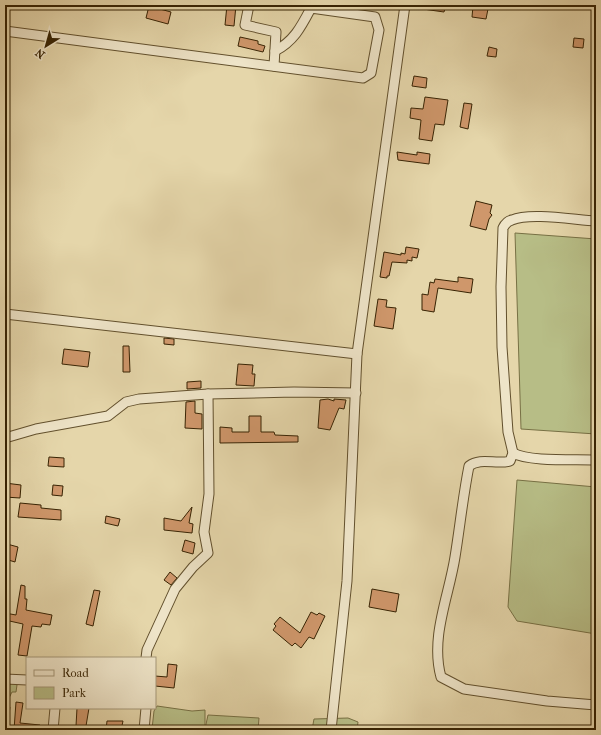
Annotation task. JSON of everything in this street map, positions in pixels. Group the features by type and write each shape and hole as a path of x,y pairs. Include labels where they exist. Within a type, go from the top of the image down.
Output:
{"street":[{"path":"249,5 245,25 276,32 274,66"},
{"path":"331,730 347,581 357,354 405,5"},
{"path":"5,31 366,77 371,73 379,25 375,17 311,8 295,36 286,45 275,51"},
{"path":"596,221 528,217 512,219 506,222 503,228 501,286 502,346 506,418 513,453 510,461 502,463 486,461 474,462 469,466 455,557 438,635 437,661 441,677 464,689 547,701 596,704"},
{"path":"5,314 357,354"},
{"path":"5,438 36,429 108,416 126,402 139,398 208,394 294,392 356,394"},
{"path":"146,657 147,650 175,589 193,567 208,553 204,532 209,494 208,394"},
{"path":"513,453 518,456 536,458 596,460"},
{"path":"5,679 26,680"},
{"path":"53,730 55,709"},
{"path":"144,730 146,709"}],"green space":[{"path":"515,233 596,239 596,434 521,429"},
{"path":"517,480 596,487 596,634 517,621 508,607"},
{"path":"12,681 17,685 16,692 12,692 6,704 10,707 7,730 5,730 5,685"},
{"path":"157,706 192,711 205,710 205,729 208,715 259,718 258,730 152,729 154,711"},
{"path":"348,718 358,722 357,730 312,730 314,719"}],"building":[{"path":"227,5 236,5 234,26 225,25"},
{"path":"423,5 446,5 444,12 423,9"},
{"path":"149,6 171,12 168,24 146,18"},
{"path":"473,6 488,9 486,19 472,17"},
{"path":"240,37 258,41 258,44 265,46 263,52 238,46"},
{"path":"574,38 584,39 583,48 573,47"},
{"path":"489,47 497,49 496,57 487,56"},
{"path":"414,76 427,78 426,88 412,86"},
{"path":"425,97 448,100 444,125 435,124 432,141 419,139 421,120 410,118 411,108 423,109"},
{"path":"464,103 472,104 468,129 460,127"},
{"path":"397,152 417,155 417,152 430,154 429,164 398,160"},
{"path":"476,201 492,205 490,213 492,215 489,219 486,230 470,226"},
{"path":"406,247 419,249 417,258 412,257 412,261 407,260 407,263 392,262 389,276 387,276 387,278 380,277 384,252 401,255 401,253 405,254"},
{"path":"458,277 473,279 471,293 438,288 434,312 422,310 422,294 428,295 430,282 434,283 435,279 458,282"},
{"path":"378,299 387,300 386,307 396,308 393,329 374,326"},
{"path":"164,338 174,339 174,345 164,344"},
{"path":"123,346 129,346 130,372 123,372"},
{"path":"64,349 90,352 88,367 62,364"},
{"path":"238,364 253,365 252,374 255,374 254,386 236,385"},
{"path":"201,381 201,388 187,389 187,382"},
{"path":"328,399 334,401 334,399 346,400 344,409 339,408 330,430 318,428 320,400"},
{"path":"195,401 195,413 202,414 202,429 185,428 186,402"},
{"path":"249,416 261,416 261,432 274,432 275,435 298,436 298,442 220,443 220,427 232,428 232,432 249,432"},
{"path":"49,457 64,458 64,467 48,466"},
{"path":"5,483 21,485 20,498 5,497"},
{"path":"53,485 63,486 62,496 52,495"},
{"path":"20,503 41,505 41,508 61,510 61,520 18,517"},
{"path":"192,507 189,523 193,524 192,533 164,530 164,518 181,521"},
{"path":"106,516 120,519 118,526 105,523"},
{"path":"185,540 195,543 193,554 182,551"},
{"path":"7,544 18,547 15,562 5,559"},
{"path":"170,572 177,578 171,585 164,580"},
{"path":"21,585 25,586 25,599 27,599 26,610 52,615 50,625 42,624 41,627 32,626 27,656 18,655 23,624 5,620 5,613 16,615"},
{"path":"372,589 399,594 396,612 369,607"},
{"path":"94,590 100,591 93,626 86,624"},
{"path":"311,612 317,615 319,613 325,616 314,639 309,637 301,648 295,643 292,646 273,630 276,626 274,624 280,617 300,633"},
{"path":"168,664 177,665 174,688 156,686 156,676 167,677"},
{"path":"16,702 23,703 20,723 40,725 40,730 14,730"},
{"path":"77,709 89,709 86,726 76,726"},
{"path":"107,721 123,721 121,730 106,730"}]}
